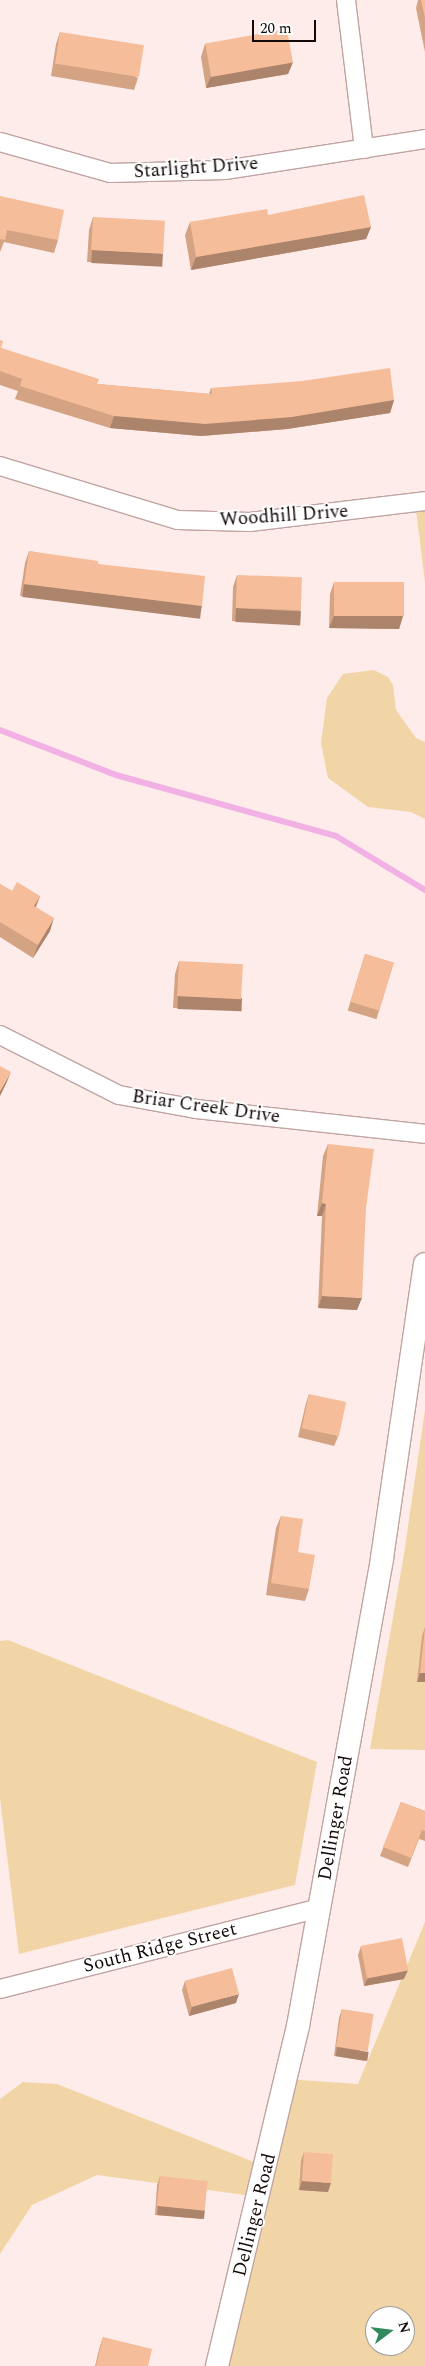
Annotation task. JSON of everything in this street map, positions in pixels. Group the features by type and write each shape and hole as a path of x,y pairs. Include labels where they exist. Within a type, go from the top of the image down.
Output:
{"street":[{"path":"346,0 364,149"},
{"name":"Starlight Drive","path":"0,142 110,173 225,170 425,139"},
{"name":"Woodhill Drive","path":"0,466 178,520 250,522 425,501"},
{"name":"Briar Creek Drive","path":"0,1035 118,1095 196,1108 425,1134"},
{"name":"Dellinger Road","path":"217,2366 267,2167 320,1908 382,1558 425,1264"},
{"name":"South Ridge Street","path":"0,1989 320,1908"}],"shaded area":[{"path":"425,501 425,582 415,502"},
{"path":"374,670 388,677 393,685 396,710 416,738 425,742 425,819 411,812 368,807 328,778 321,743 327,698 343,674"},
{"path":"425,1410 425,1750 370,1749 404,1554"},
{"path":"8,1640 317,1762 295,1885 19,1954 0,1798 0,1641"},
{"path":"425,1922 425,2366 217,2366 259,2197 97,2175 32,2205 0,2254 0,2099 23,2082 57,2084 267,2167 286,2079 358,2084"}],"building":[{"path":"421,0 425,0 425,18"},
{"path":"287,29 293,62 211,77 205,43"},
{"path":"60,32 144,45 139,77 55,64"},
{"path":"364,195 371,227 196,257 190,222 267,209 268,215"},
{"path":"0,196 64,210 58,240 7,230 5,240 0,239"},
{"path":"93,217 165,221 163,254 91,250"},
{"path":"0,340 3,341 1,348 99,379 97,384 212,394 211,388 302,381 390,368 394,400 292,417 205,424 114,416 20,386 22,379 0,371"},
{"path":"29,551 98,561 98,564 205,576 202,606 24,584"},
{"path":"237,575 302,577 301,610 236,608"},
{"path":"334,582 404,582 404,616 334,616"},
{"path":"17,882 40,896 34,906 54,918 38,945 0,922 0,884 12,891"},
{"path":"365,954 394,963 379,1011 350,1002"},
{"path":"179,961 243,964 241,999 177,996"},
{"path":"0,1066 11,1072 0,1091"},
{"path":"328,1144 374,1149 366,1208 362,1298 322,1296 326,1204 322,1203"},
{"path":"309,1394 346,1402 339,1436 302,1428"},
{"path":"281,1516 303,1519 298,1552 315,1555 309,1589 271,1583"},
{"path":"425,1627 425,1673 420,1673"},
{"path":"401,1802 425,1811 425,1831 422,1830 411,1858 383,1847"},
{"path":"402,1938 408,1970 367,1978 361,1946"},
{"path":"232,1968 239,1994 192,2007 185,1981"},
{"path":"342,2009 374,2014 368,2052 336,2047"},
{"path":"304,2152 333,2154 331,2183 302,2181"},
{"path":"160,2176 208,2181 205,2211 157,2206"},
{"path":"103,2337 152,2349 148,2366 96,2366"}],"waterway":[{"path":"0,730 116,775 336,836 425,890"}]}
